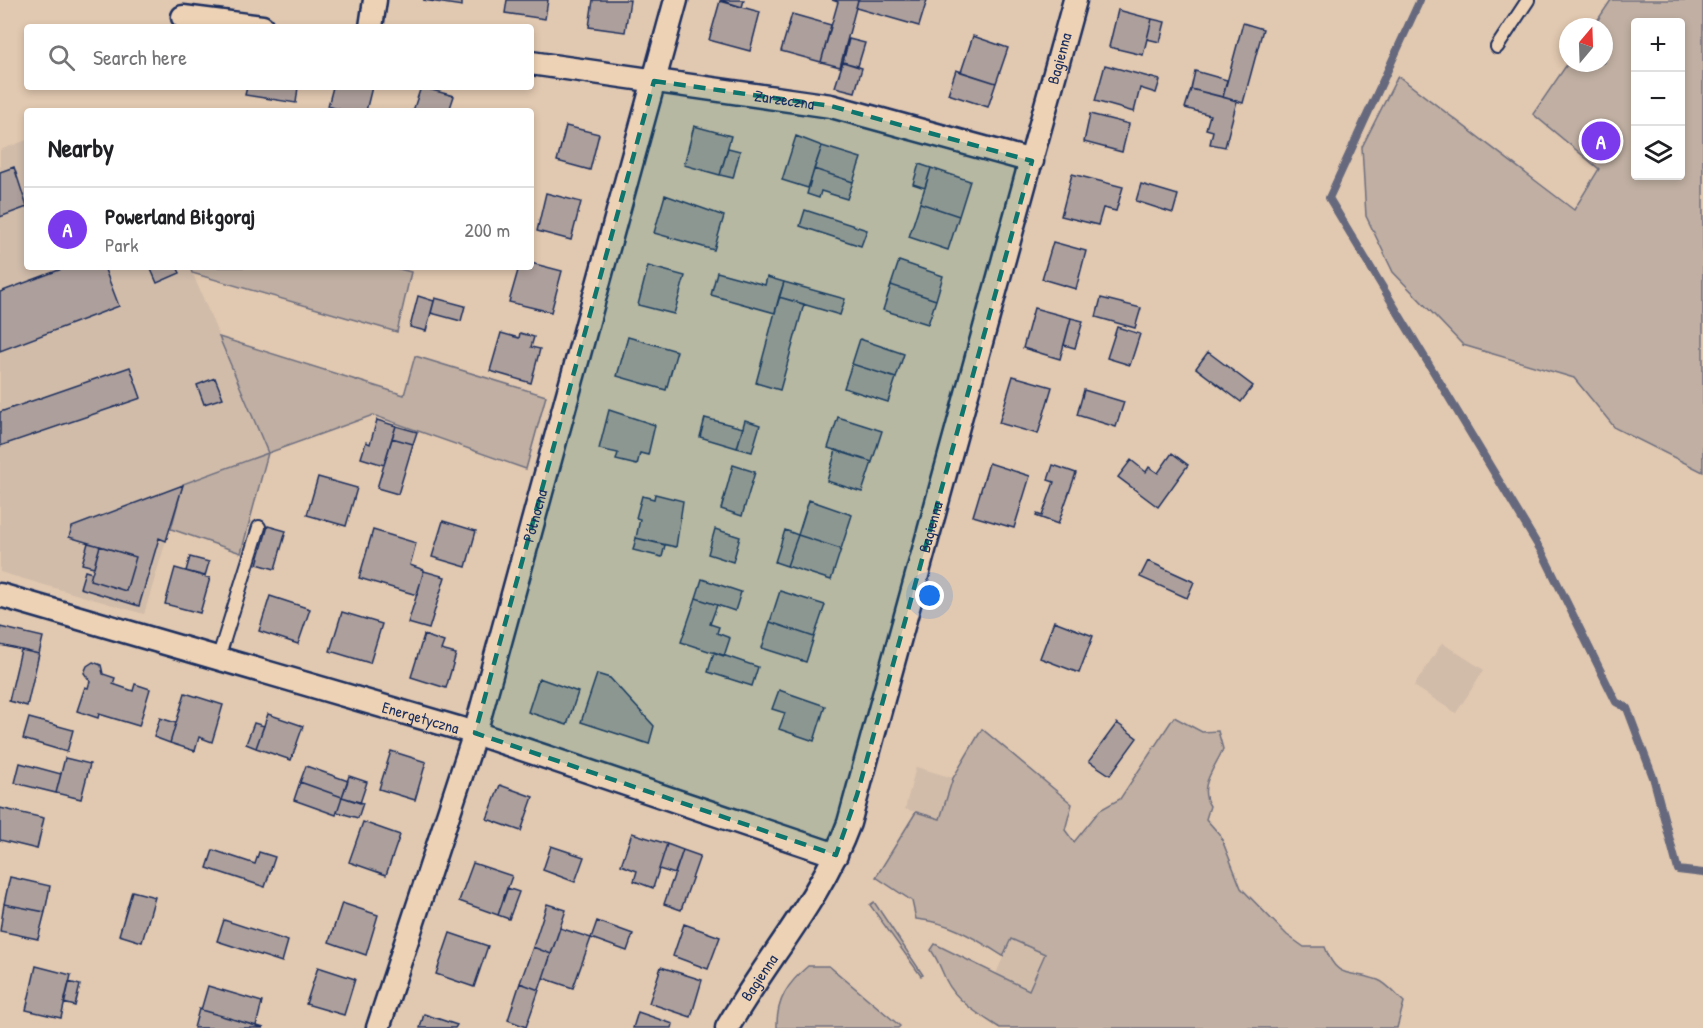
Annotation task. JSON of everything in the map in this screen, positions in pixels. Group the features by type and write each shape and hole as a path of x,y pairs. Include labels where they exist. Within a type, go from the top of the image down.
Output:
{"street":[{"path":"371,24 375,0"},
{"name":"Północna","path":"378,1028 475,733 676,0"},
{"name":"Bagienna","path":"727,1028 808,906 836,855 857,795 1075,0"},
{"path":"183,17 238,24"},
{"name":"Zarzeczna","path":"534,63 831,106 1032,161"},
{"name":"Energetyczna","path":"0,595 475,733 836,855"}],"lane":[{"path":"1497,47 1528,0"},
{"path":"218,659 259,527"}],"highlighted area":[{"path":"654,81 831,106 1032,161 857,795 836,855 475,733"}],"shaded area":[{"path":"1611,0 1703,0 1703,472 1615,428 1574,378 1463,345 1393,272 1366,216 1362,147 1398,76 1574,210 1599,169 1533,114 1562,72 1613,72 1613,18 1599,18"},
{"path":"24,141 24,270 191,270 268,453 183,484 144,614 0,572 0,150"},
{"path":"191,270 403,270 411,272 397,332 192,273"},
{"path":"219,337 404,395 415,356 546,396 526,469 373,415 268,453"},
{"path":"268,453 241,553 171,529 183,484"},
{"path":"1442,643 1484,670 1456,713 1414,686"},
{"path":"1174,717 1202,732 1218,731 1223,749 1206,785 1206,799 1210,806 1206,819 1220,835 1241,888 1287,935 1304,947 1325,947 1334,965 1340,970 1378,980 1388,987 1404,1002 1397,1028 1000,1028 970,1007 950,988 931,950 935,944 1029,990 1045,954 1011,939 1003,956 951,927 916,919 912,901 876,877 916,812 940,819 953,778 982,729 1072,804 1065,830 1074,842 1100,810 1120,799"},
{"path":"916,767 953,778 940,819 905,809"},
{"path":"874,902 923,975 921,976 870,905"},
{"path":"1011,939 1045,954 1029,991 995,976"},
{"path":"808,966 829,966 900,1026 898,1028 777,1028 779,1009 785,993"}],"building":[{"path":"423,0 462,0 462,6"},
{"path":"507,0 548,0 545,19 505,13"},
{"path":"593,0 630,0 625,32 589,27"},
{"path":"720,0 744,0 742,7"},
{"path":"832,0 858,0 840,67 821,62 838,2"},
{"path":"858,0 927,0 919,26 856,8"},
{"path":"720,1 760,12 750,51 709,40"},
{"path":"1118,10 1152,19 1143,55 1109,47"},
{"path":"792,14 831,25 821,62 781,51"},
{"path":"1152,19 1165,22 1160,42 1147,39"},
{"path":"1243,23 1263,29 1243,103 1223,97"},
{"path":"973,36 1008,48 996,83 961,72"},
{"path":"849,39 865,43 858,66 843,62"},
{"path":"843,62 862,68 855,92 835,87"},
{"path":"1105,65 1160,80 1156,93 1140,88 1134,112 1095,101"},
{"path":"956,70 996,83 988,107 948,94"},
{"path":"1195,71 1227,80 1223,97 1191,89"},
{"path":"1191,89 1237,101 1225,147 1210,144 1213,131 1206,129 1210,115 1185,108"},
{"path":"246,90 298,90 296,103 245,95"},
{"path":"332,90 371,90 367,108 328,106"},
{"path":"420,90 432,90 454,96 450,108 414,108"},
{"path":"1090,114 1129,124 1122,152 1084,142"},
{"path":"566,126 599,134 590,170 557,161"},
{"path":"694,126 731,136 720,175 684,165"},
{"path":"796,136 822,146 808,188 782,180"},
{"path":"822,146 861,158 853,182 814,169"},
{"path":"728,148 740,151 733,178 720,175"},
{"path":"919,164 931,168 925,188 913,184"},
{"path":"14,167 24,198 24,208 0,217 0,172"},
{"path":"931,168 970,181 959,216 920,203"},
{"path":"814,169 853,182 847,199 821,191 819,198 807,194"},
{"path":"1072,174 1123,187 1116,211 1103,208 1098,225 1061,216"},
{"path":"1141,184 1178,195 1173,213 1136,201"},
{"path":"546,193 581,202 571,240 537,231"},
{"path":"665,195 724,216 714,250 654,233"},
{"path":"920,203 959,216 948,250 909,237"},
{"path":"805,210 867,230 861,246 800,226"},
{"path":"1053,242 1086,251 1076,289 1042,279"},
{"path":"899,261 943,276 936,300 891,285"},
{"path":"534,264 562,271 551,312 509,302 518,270 534,270"},
{"path":"648,266 685,276 674,314 638,305"},
{"path":"59,270 105,270 119,306 0,351 0,292"},
{"path":"151,270 178,270 180,273 157,283"},
{"path":"717,272 765,285 767,277 784,282 775,313 711,295"},
{"path":"784,282 845,299 840,315 779,297"},
{"path":"891,285 936,300 928,324 883,310"},
{"path":"418,296 434,301 426,331 410,327"},
{"path":"779,297 804,304 780,390 756,383"},
{"path":"435,298 465,306 461,321 431,313"},
{"path":"1101,298 1141,308 1135,328 1096,317"},
{"path":"1034,308 1071,318 1060,359 1023,348"},
{"path":"1071,318 1083,321 1075,348 1064,345"},
{"path":"1117,327 1140,334 1130,365 1107,358"},
{"path":"501,333 519,338 520,333 534,337 531,347 540,349 531,383 490,371"},
{"path":"628,337 677,351 666,390 617,376"},
{"path":"860,339 904,354 896,378 852,364"},
{"path":"1208,352 1253,386 1241,402 1196,368"},
{"path":"852,364 896,378 888,402 844,388"},
{"path":"130,367 141,398 0,446 0,412"},
{"path":"1013,376 1052,387 1038,434 999,423"},
{"path":"215,378 223,398 204,404 197,385"},
{"path":"1084,390 1124,402 1116,427 1077,415"},
{"path":"609,410 655,425 648,455 640,453 637,465 616,460 618,453 599,449"},
{"path":"838,417 882,431 872,462 828,448"},
{"path":"705,418 743,428 737,448 700,437"},
{"path":"377,420 396,426 384,465 361,458 366,442 370,444"},
{"path":"745,420 760,425 752,452 737,448"},
{"path":"396,426 417,432 413,444 392,438"},
{"path":"392,438 413,444 398,494 377,488"},
{"path":"836,450 872,462 862,492 827,481"},
{"path":"1172,453 1188,465 1158,507 1118,477 1131,460 1146,472 1149,467 1158,473"},
{"path":"989,463 1030,476 1014,528 973,516"},
{"path":"733,465 755,472 742,516 721,509"},
{"path":"1053,465 1076,473 1058,524 1036,516 1037,514 1042,516 1054,482 1048,480"},
{"path":"318,477 357,488 346,526 307,515"},
{"path":"183,485 166,541 159,538 139,606 80,588 85,571 92,573 90,580 126,591 136,557 69,537 72,527"},
{"path":"655,494 683,501 676,547 636,538 640,519 636,518 642,496 654,499"},
{"path":"809,500 852,515 841,549 798,535"},
{"path":"443,521 476,531 466,567 432,557"},
{"path":"268,526 286,531 275,569 257,564"},
{"path":"715,529 740,537 733,562 708,554"},
{"path":"373,530 416,543 410,565 424,570 417,595 359,578"},
{"path":"785,530 798,535 787,566 775,562"},
{"path":"798,535 841,549 831,580 787,566"},
{"path":"636,538 665,545 662,557 633,550"},
{"path":"88,543 100,546 94,567 82,564"},
{"path":"100,546 136,557 126,591 90,580"},
{"path":"190,557 209,562 205,576 186,571"},
{"path":"1148,561 1194,582 1187,598 1140,577"},
{"path":"175,568 210,578 200,613 165,604"},
{"path":"424,571 445,577 429,629 408,623"},
{"path":"702,579 741,592 735,611 696,598"},
{"path":"780,591 825,605 814,637 770,622"},
{"path":"270,596 310,609 298,644 259,631"},
{"path":"696,598 717,605 710,624 719,627 717,633 730,638 724,656 681,642"},
{"path":"342,612 382,624 370,663 330,651"},
{"path":"1054,621 1093,636 1079,673 1040,658"},
{"path":"770,622 814,637 806,662 762,648"},
{"path":"0,627 43,637 39,654 0,645"},
{"path":"424,635 444,642 441,650 456,654 446,688 411,677"},
{"path":"21,650 39,654 27,706 9,701"},
{"path":"714,652 758,667 752,686 708,672"},
{"path":"93,662 101,665 103,674 115,678 113,684 133,691 135,684 150,689 139,726 99,714 98,718 77,711 85,687 88,688 90,681 84,673 87,666"},
{"path":"597,674 610,678 654,726 649,744 581,722"},
{"path":"539,678 578,692 567,725 528,712"},
{"path":"779,690 825,706 814,741 779,729 785,713 772,709"},
{"path":"185,693 223,705 212,742 199,737 195,751 170,743"},
{"path":"268,714 303,726 291,760 256,748"},
{"path":"29,718 73,730 67,752 23,739"},
{"path":"160,718 176,723 170,743 154,737"},
{"path":"254,723 264,726 256,748 246,744"},
{"path":"1117,723 1137,738 1110,775 1089,761"},
{"path":"391,751 426,762 415,800 379,789"},
{"path":"65,758 90,764 81,799 56,793"},
{"path":"20,763 61,774 56,793 15,783"},
{"path":"306,766 348,781 342,797 300,782"},
{"path":"349,776 367,782 360,803 342,797"},
{"path":"300,782 342,797 336,815 294,800"},
{"path":"500,785 533,797 521,831 487,819"},
{"path":"342,797 363,803 358,818 337,812"},
{"path":"0,808 44,818 37,849 0,840"},
{"path":"363,822 400,835 386,875 349,862"},
{"path":"632,833 667,844 653,888 634,881 637,871 621,865"},
{"path":"667,844 683,850 675,874 659,869"},
{"path":"551,846 584,857 575,882 543,870"},
{"path":"213,850 255,864 259,852 275,857 265,887 207,868"},
{"path":"683,850 700,856 681,910 664,904"},
{"path":"473,863 512,876 498,915 459,901"},
{"path":"10,877 50,886 45,912 4,904"},
{"path":"507,888 519,892 509,919 498,915"},
{"path":"132,891 155,897 142,942 119,935"},
{"path":"342,903 378,915 366,955 329,942"},
{"path":"4,904 45,912 38,939 0,931"},
{"path":"547,904 566,910 551,954 533,947"},
{"path":"224,920 288,941 282,962 217,941"},
{"path":"597,921 633,934 627,951 591,938"},
{"path":"684,924 720,937 708,969 673,956"},
{"path":"560,928 591,938 573,988 543,978"},
{"path":"450,933 488,946 474,987 436,974"},
{"path":"533,947 551,954 539,990 520,983"},
{"path":"36,966 71,975 61,1018 26,1010"},
{"path":"318,967 355,979 344,1015 306,1004"},
{"path":"661,967 702,980 691,1017 649,1003"},
{"path":"69,982 80,985 75,1006 64,1003"},
{"path":"520,983 539,990 526,1027 508,1020"},
{"path":"208,986 262,1002 256,1026 201,1010"},
{"path":"199,1009 201,1010 264,1028 194,1028"},
{"path":"638,1012 673,1024 672,1028 633,1028"},
{"path":"424,1014 457,1025 455,1028 420,1028"}],"waterway":[{"path":"1420,0 1329,198 1543,554 1616,702 1627,708 1653,777 1678,870 1703,873"}],"place":[{"name":"Powerland Biłgoraj","path":"1601,141"}]}
